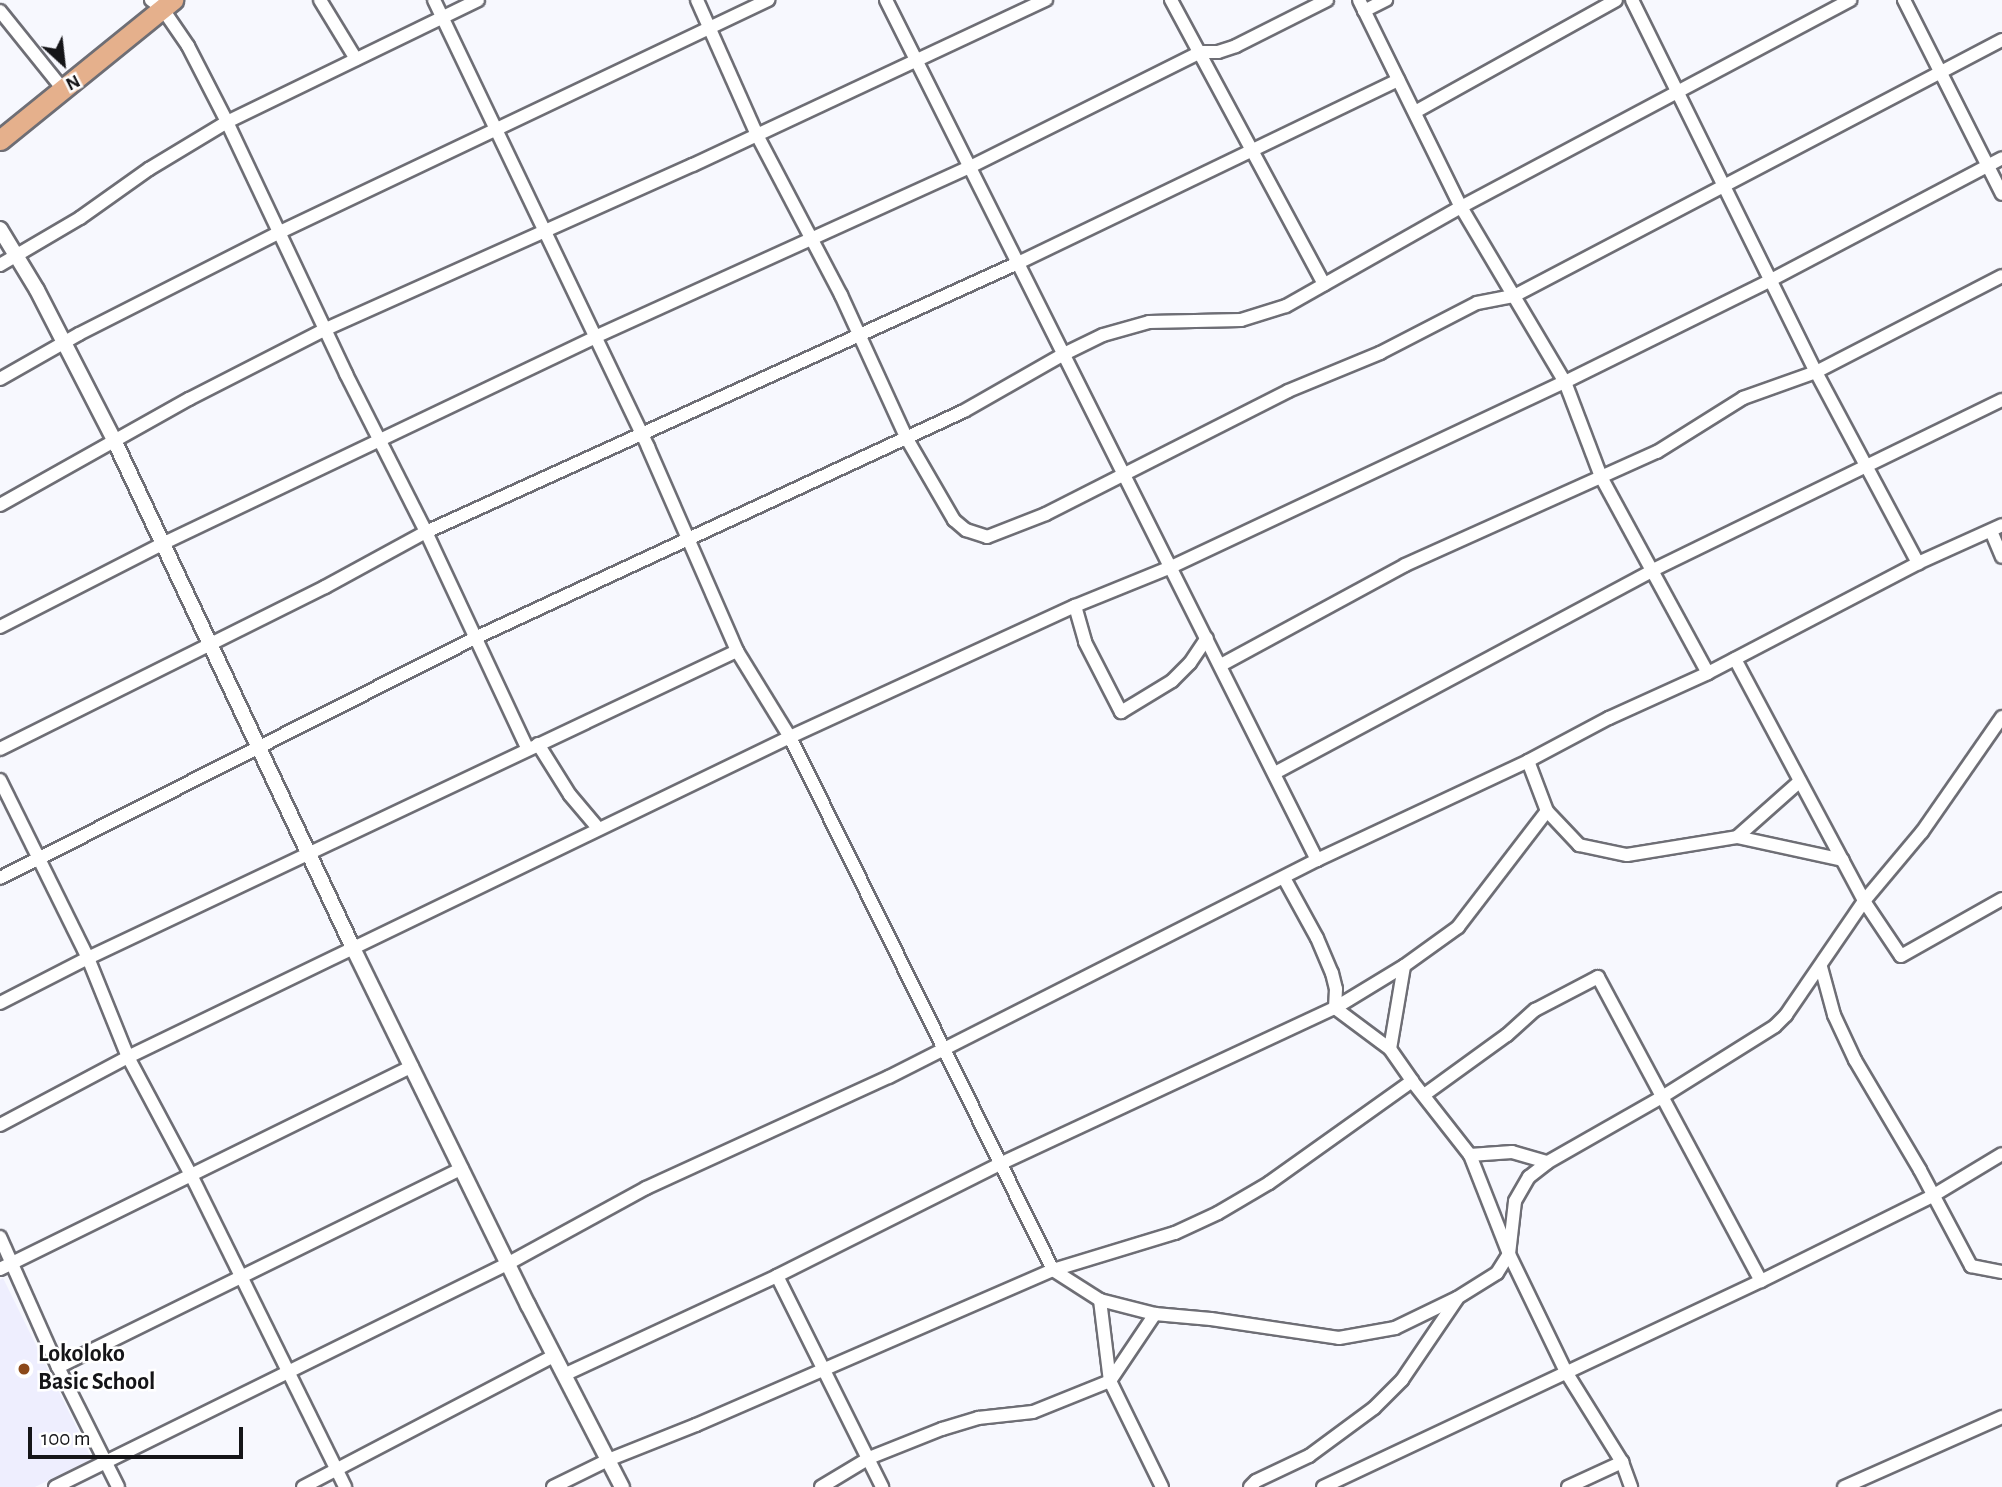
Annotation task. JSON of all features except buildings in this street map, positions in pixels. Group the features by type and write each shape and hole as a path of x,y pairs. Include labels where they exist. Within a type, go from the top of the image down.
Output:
{"main road":[{"path":"0,140 162,3"}],"street":[{"path":"320,0 356,59"},
{"path":"434,0 642,434 691,540 737,651 790,737 1053,1270 1100,1300 1155,1314 1211,1319 1339,1338 1395,1328 1457,1298 1497,1273 1509,1254 1515,1201 1529,1177 1548,1162 1662,1097 1775,1026 1791,1009 1821,967 1864,901 1922,832 2002,717"},
{"path":"0,265 227,122 478,0"},
{"path":"697,0 757,135 860,334 907,439 954,520 966,530 987,537 1046,514 1287,391 1380,353 1467,308 1493,298 1514,296 2002,40"},
{"path":"0,379 278,233 768,0"},
{"path":"886,0 1317,860"},
{"path":"0,505 114,440 326,329 757,135 1046,0"},
{"path":"1171,0 1324,284"},
{"path":"0,627 164,543 595,337 970,167 1201,52 1218,52 1236,46 1326,0"},
{"path":"1386,0 1362,5 1461,207 1565,382 1601,477 1709,673"},
{"path":"1415,112 1616,0"},
{"path":"1632,0 1676,94 1816,372 1919,563"},
{"path":"0,878 475,638 964,411 1103,335 1149,322 1241,320 1286,306 1461,207 1850,0"},
{"path":"1904,0 2002,194"},
{"path":"162,3 227,122 278,233 426,532 475,638 532,746 598,828"},
{"path":"0,10 62,88"},
{"path":"0,749 325,587 426,532 1018,263 1398,80"},
{"path":"0,1125 128,1057 598,828 1075,606 1171,567 1565,382 1771,280 2002,158"},
{"path":"0,229 17,256 114,440 353,948 622,1487"},
{"path":"1221,665 1405,565 1657,452 1744,398 1816,372 2002,276"},
{"path":"1275,773 1653,570 2002,400"},
{"path":"55,1487 509,1263 646,1188 946,1049 1317,860 1528,761 1609,718 1709,673 1919,563 1997,528 2002,556"},
{"path":"1075,606 1085,642 1121,712 1172,681 1190,663 1207,638"},
{"path":"0,1003 88,958 737,651"},
{"path":"1735,659 1864,901 1901,956 2002,900"},
{"path":"1528,761 1546,811 1579,845 1627,855 1737,837 1843,860"},
{"path":"0,780 88,958 128,1057 191,1175 345,1487"},
{"path":"1737,837 1800,781"},
{"path":"566,1374 777,1276 1002,1163 1335,1008 1404,966 1458,927 1546,811"},
{"path":"1284,878 1317,937 1332,973 1336,989 1335,1008"},
{"path":"1390,1049 1404,966"},
{"path":"1821,967 1834,1014 1855,1060 1934,1195 1971,1266 2002,1272"},
{"path":"1424,1095 1507,1035 1535,1010 1598,977 1761,1281"},
{"path":"1335,1008 1390,1049 1470,1155 1509,1254 1566,1372 1622,1462 1631,1487"},
{"path":"6,1266 412,1066"},
{"path":"553,1487 608,1460 696,1425 1053,1270 1166,1236 1218,1213 1269,1183 1412,1081"},
{"path":"1470,1155 1512,1152 1548,1162"},
{"path":"1323,1487 1761,1281 1934,1195 2002,1154"},
{"path":"58,1367 240,1275 373,1214 462,1168"},
{"path":"0,1237 6,1266 118,1487"},
{"path":"777,1276 883,1487"},
{"path":"1250,1487 1256,1481 1309,1455 1374,1408 1402,1380 1457,1298"},
{"path":"1100,1300 1110,1381 1163,1487"},
{"path":"821,1487 869,1458 978,1418 1033,1412 1110,1381 1155,1314"},
{"path":"303,1487 555,1354"},
{"path":"1844,1487 2002,1417"},
{"path":"1568,1487 1622,1462"}],"shaded area":[{"name":"Lokoloko Basic School","path":"3,1278 92,1459 35,1487 0,1487 0,1280"}],"place":[{"name":"Lokoloko Basic School","path":"24,1369"}]}
